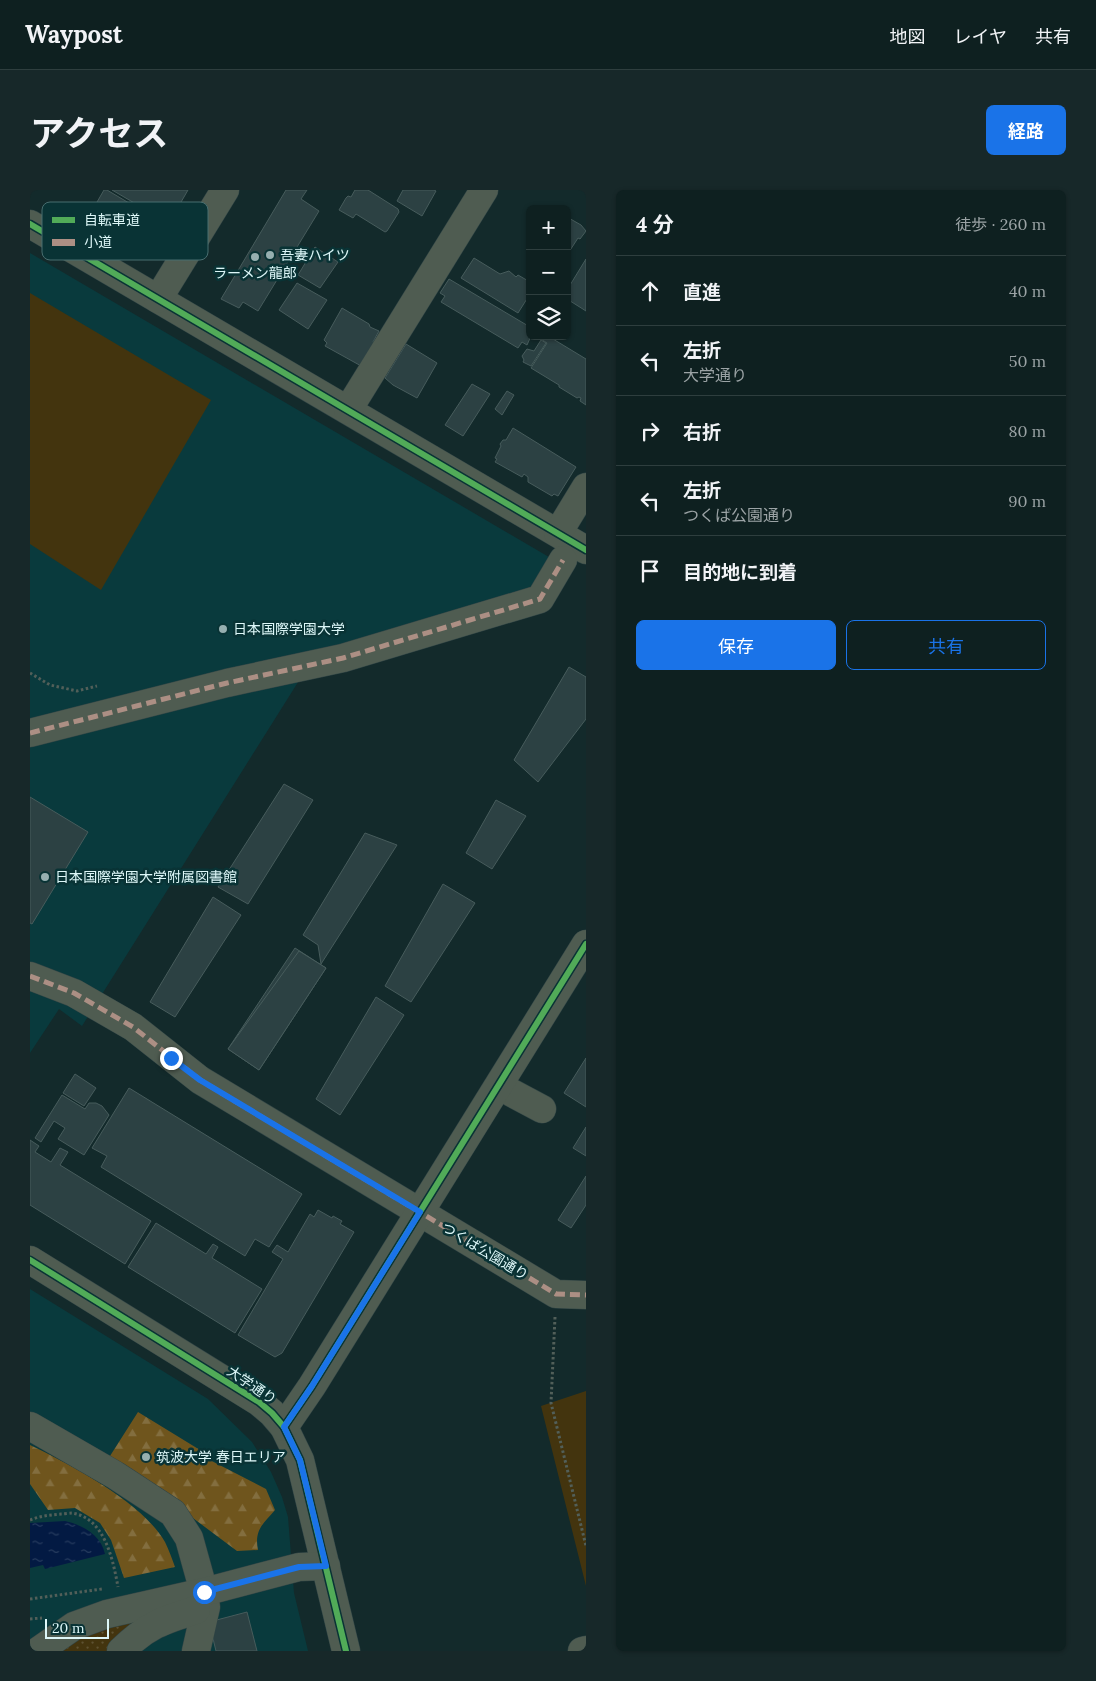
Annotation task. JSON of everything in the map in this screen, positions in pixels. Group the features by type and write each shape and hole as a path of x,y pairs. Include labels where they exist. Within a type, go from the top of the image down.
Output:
{"street":[{"path":"208,218 225,190"},
{"path":"348,410 484,190"},
{"path":"30,224 42,231"},
{"path":"30,733 227,683 343,658 540,599 575,555 558,534 91,260"},
{"path":"158,299 182,260"},
{"path":"558,534 586,487"},
{"path":"284,1427 312,1386 586,944"},
{"name":"つくば公園通り","path":"30,976 74,993 133,1027 200,1080 556,1294 586,1295"},
{"path":"512,1093 542,1109"},
{"name":"大学通り","path":"30,1260 259,1402 284,1427 300,1460 346,1651"},
{"path":"30,1426 115,1475 173,1513 189,1538 205,1600 196,1651"},
{"path":"121,1651 145,1631 163,1620 205,1600 299,1567 326,1566"},
{"path":"38,1651 74,1626 107,1614 205,1600"}],"path":[{"path":"30,673 50,685 77,691 96,686"},
{"path":"556,1294 550,1403 586,1546"},
{"path":"30,1520 72,1513 88,1519 102,1535 114,1567 118,1586"}],"shaded area":[{"name":"日本国際学園大学","path":"30,253 554,560 529,597 305,671 82,1026 59,1009 30,1053"},
{"path":"30,293 211,400 101,590 30,544"},
{"name":"筑波大学 春日エリア","path":"30,1289 208,1399 252,1442 271,1472 288,1517 294,1593 308,1651 30,1651"},
{"path":"586,1391 586,1586 541,1406"},
{"path":"186,1601 112,1651 51,1651 69,1636"}],"green space":[{"path":"138,1412 200,1450 200,1455 266,1489 275,1510 258,1532 258,1550 237,1551 110,1456"},
{"path":"30,1445 104,1486 140,1513 155,1527 165,1542 175,1567 124,1578 111,1540 100,1523 75,1508 48,1510 30,1484"}],"water":[{"path":"65,1521 85,1528 95,1536 100,1541 105,1554 45,1569 43,1565 30,1568 30,1523"}],"building":[{"path":"104,190 107,190 127,202 97,202"},
{"path":"112,190 188,190 181,202 133,202"},
{"name":"吾妻ハイツ","path":"286,190 307,190 301,199 319,211 258,311 243,302 239,308 221,299"},
{"path":"355,190 368,190 398,209 399,212 387,231 385,232 356,214 353,218 339,210 346,198 348,196 351,197"},
{"path":"403,190 436,191 422,216 397,201"},
{"path":"571,219 581,225 586,231 580,239 578,238 571,249"},
{"path":"315,247 338,262 320,288 298,275"},
{"path":"474,258 500,274 509,271 516,277 518,275 526,280 526,300 518,313 461,278"},
{"path":"586,259 586,311 571,302 571,283"},
{"path":"449,279 526,325 526,340 529,340 527,345 522,342 518,348 441,302 445,296 440,293"},
{"path":"297,283 327,300 308,329 279,310"},
{"path":"342,308 379,331 373,342 376,345 363,367 325,346 327,343 324,340"},
{"path":"541,340 546,343 531,366 523,362 522,356 527,349 534,351"},
{"path":"542,340 555,340 586,359 586,405 580,401 581,398 577,398 531,368 547,343"},
{"path":"406,344 437,363 417,398 393,385 385,378"},
{"path":"472,384 490,394 463,436 445,425"},
{"path":"507,391 514,395 502,415 495,409"},
{"path":"513,428 576,467 558,496 554,494 552,496 528,482 528,477 524,474 522,477 495,462 500,444 503,440 506,440"},
{"path":"569,667 586,677 586,719 538,782 514,760"},
{"path":"284,784 313,800 248,904 218,887"},
{"name":"日本国際学園大学附属図書館","path":"30,797 88,832 32,924 30,923"},
{"path":"496,800 526,816 492,869 466,853"},
{"path":"365,833 397,845 321,964 318,945 303,935"},
{"path":"443,884 475,903 411,1002 385,986"},
{"path":"213,897 241,915 175,1017 150,1002"},
{"path":"295,948 326,968 259,1070 228,1049"},
{"path":"299,951 326,968 259,1070 228,1049"},
{"path":"376,997 404,1015 340,1115 316,1099"},
{"path":"586,1058 586,1107 564,1093"},
{"path":"75,1074 96,1088 84,1106 63,1093"},
{"path":"129,1088 302,1194 269,1247 255,1239 245,1256 101,1167 107,1156 92,1148"},
{"path":"62,1095 85,1109 89,1103 96,1103 102,1106 109,1115 84,1155 58,1139 65,1128 54,1121 41,1142 35,1138"},
{"path":"586,1127 586,1156 573,1148"},
{"path":"30,1140 39,1146 35,1152 51,1162 60,1148 68,1152 60,1165 151,1221 125,1264 30,1205"},
{"path":"586,1176 586,1205 571,1228 558,1220"},
{"path":"318,1210 342,1221 340,1224 354,1232 282,1353 275,1357 238,1335 283,1259 272,1252 277,1245 288,1252 310,1214 314,1217"},
{"path":"156,1223 206,1254 213,1244 218,1247 212,1258 262,1289 235,1333 128,1267"},
{"path":"247,1612 257,1651 216,1651 209,1622"}],"marked path":[{"path":"30,733 227,683 343,658 540,599 563,560"},
{"path":"30,976 74,993 133,1027 200,1080 556,1294 586,1295"}],"cycle path":[{"path":"30,224 42,231"},
{"path":"91,260 586,550"},
{"path":"284,1427 312,1386 586,944"},
{"path":"30,1260 259,1402 284,1427 300,1460 346,1651"}],"place":[{"name":"吾妻ハイツ","path":"270,255"},
{"name":"ラーメン龍郎","path":"255,257"},
{"name":"日本国際学園大学","path":"223,629"},
{"name":"日本国際学園大学附属図書館","path":"45,877"},
{"name":"筑波大学 春日エリア","path":"146,1457"}],"route":[{"path":"171,1058 200,1080 420,1212 312,1386 284,1427 300,1460 326,1566 299,1567 204,1592"}]}
